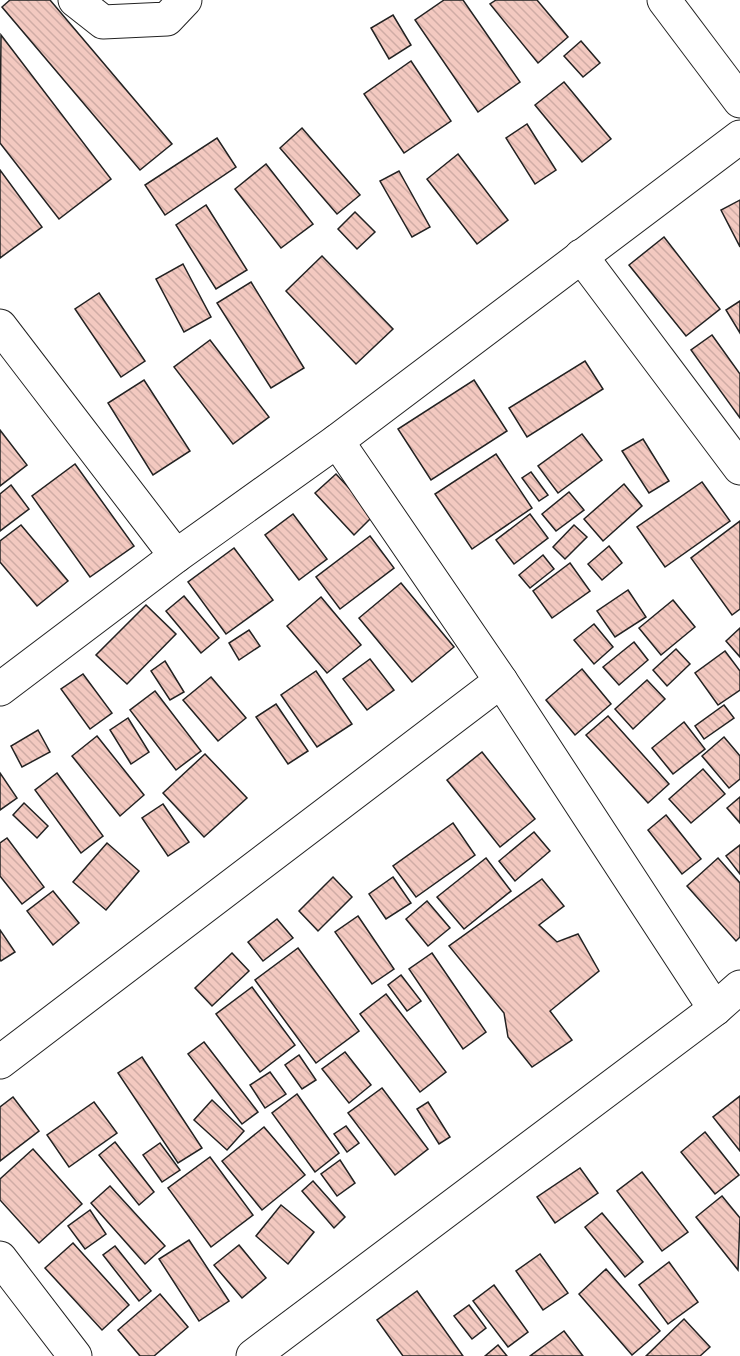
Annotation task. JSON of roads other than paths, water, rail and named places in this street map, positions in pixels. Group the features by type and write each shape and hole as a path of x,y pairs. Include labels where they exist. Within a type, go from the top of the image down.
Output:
{"street":[{"path":"75,0 103,22 167,19 185,0"},
{"path":"664,0 740,100"},
{"path":"0,689 176,556 337,441 740,137"},
{"path":"581,256 740,468"},
{"path":"3,335 176,556"},
{"path":"337,441 501,681 716,1009"},
{"path":"0,1062 501,681"},
{"path":"253,1356 716,1009 740,987"},
{"path":"0,1258 75,1356"}]}
